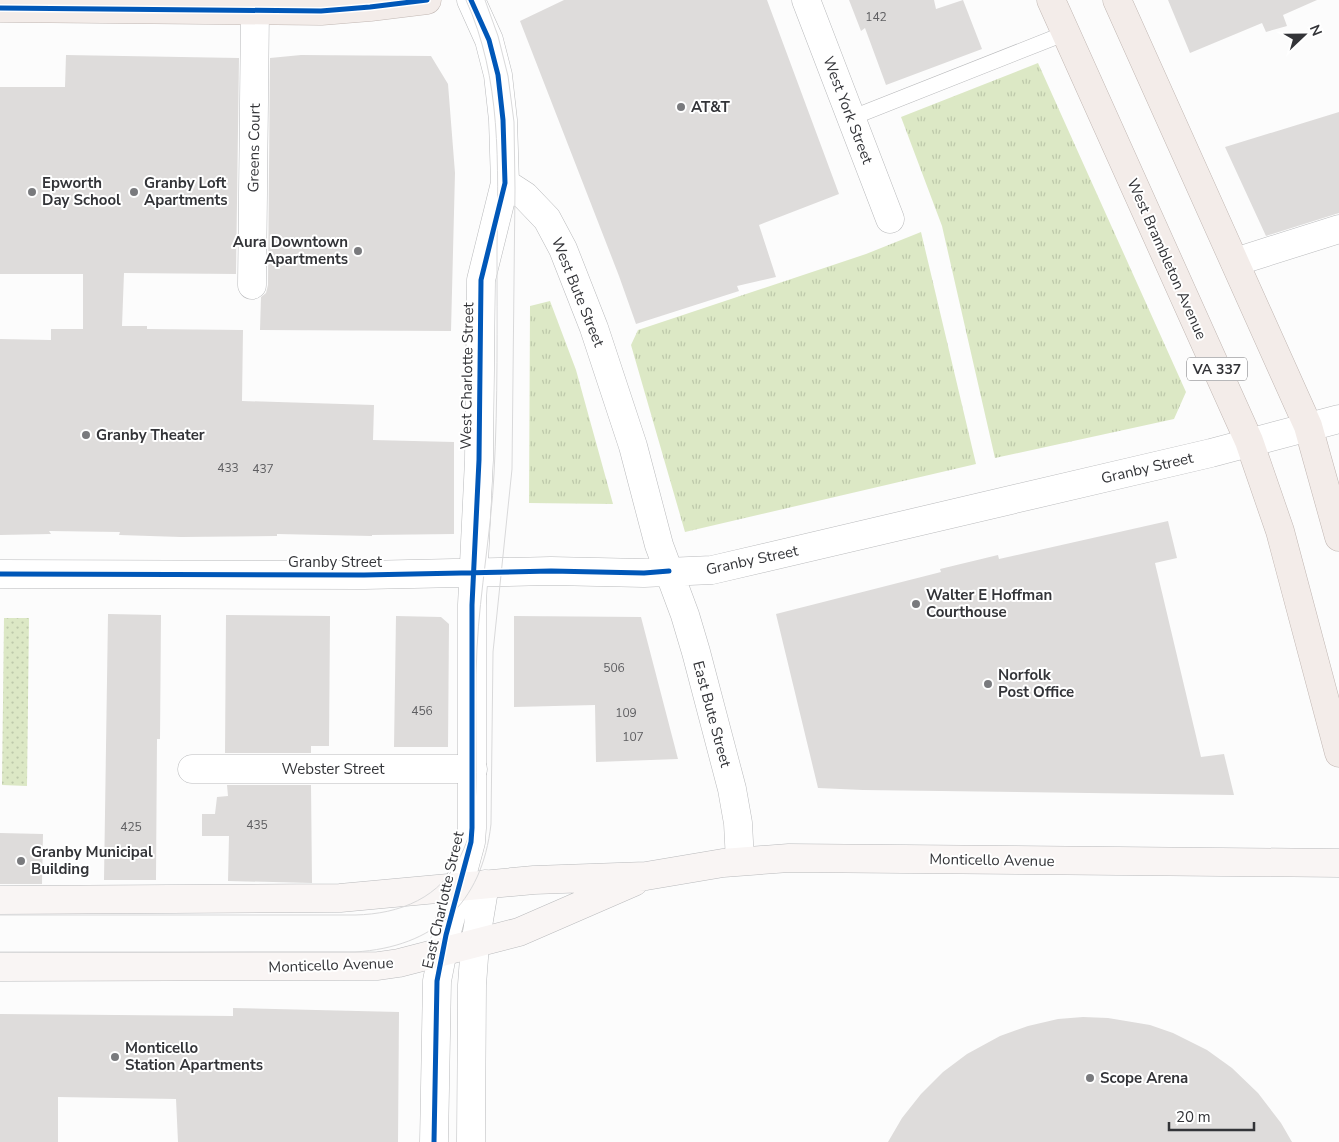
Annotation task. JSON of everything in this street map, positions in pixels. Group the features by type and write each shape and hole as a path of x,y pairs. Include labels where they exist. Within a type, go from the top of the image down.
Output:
{"main road":[{"path":"0,8 256,11 345,9 427,0"},
{"name":"West Brambleton Avenue","path":"1051,0 1249,442 1280,531 1339,753"},
{"path":"1117,0 1308,426 1338,530"},
{"name":"Monticello Avenue","path":"0,900 340,898 534,880 646,876 704,865 789,858 1339,863"},
{"name":"Monticello Avenue","path":"0,967 368,966 399,963 519,932 646,876"}],"street":[{"path":"471,0 489,40 498,75 504,120 505,183"},
{"name":"West York Street","path":"806,0 890,219"},
{"name":"Greens Court","path":"252,285 256,11"},
{"name":"West Bute Street","path":"505,183 525,196 546,220 571,266 620,407 659,545 669,571"},
{"name":"West Charlotte Street","path":"473,573 479,460 481,280 505,183"},
{"path":"1235,262 1339,229"},
{"name":"Granby Street","path":"0,574 364,575 551,571 644,573 712,570 1211,453 1339,419"},
{"name":"East Bute Street","path":"669,571 685,615 730,782 738,823 740,861"},
{"name":"East Charlotte Street","path":"434,1142 437,994 442,952 470,842 473,769 473,573"},
{"name":"Webster Street","path":"192,769 473,769"},
{"path":"471,1142 472,985 475,944 486,884"}],"lane":[{"path":"851,118 1066,33"}],"green space":[{"path":"1038,63 1186,392 1174,419 995,458 942,226 901,117"},
{"path":"921,232 976,464 685,532 631,345 638,330 866,254"},
{"path":"550,301 576,370 613,504 529,503 530,306"},
{"path":"4,618 29,618 27,786 2,785"}],"building":[{"name":"AT&T","path":"564,0 767,0 839,194 759,225 776,277 737,286 739,291 636,324 520,21"},
{"path":"849,0 934,0 936,9 963,0 982,49 886,85 865,28 861,31"},
{"path":"1168,0 1317,0 1283,15 1287,26 1266,32 1262,23 1190,53"},
{"path":"66,55 239,58 236,274 124,273 122,326 147,326 147,329 243,330 242,401 374,405 373,440 454,442 454,534 372,536 277,534 277,536 181,537 119,535 120,532 49,531 51,534 0,535 0,339 51,340 51,329 83,329 83,274 0,274 0,87 65,87"},
{"name":"Aura Downtown Apartments","path":"301,55 431,56 448,84 455,173 451,331 260,330 261,297 266,293 268,285 270,58"},
{"path":"1339,112 1339,213 1266,236 1225,147"},
{"name":"Norfolk Post Office","path":"1168,521 1177,558 1155,563 1201,757 1224,754 1234,795 818,788 776,614 941,572 940,569 998,555 999,559"},
{"path":"108,614 161,615 160,739 157,739 156,880 104,880"},
{"path":"226,615 330,616 329,746 311,746 311,753 225,753"},
{"path":"396,616 441,617 449,624 448,747 394,747"},
{"path":"514,616 641,617 678,759 596,762 595,705 514,707"},
{"path":"227,785 311,785 312,883 228,881 229,836 202,836 202,814 215,814 217,797 228,796"},
{"name":"Granby Municipal Building","path":"0,833 43,834 42,884 0,884"},
{"path":"233,1008 399,1012 398,1142 178,1142 176,1099 58,1097 58,1142 0,1142 0,1014 233,1016"},
{"name":"Scope Arena","path":"1108,1018 1150,1025 1173,1033 1207,1050 1232,1068 1258,1093 1281,1123 1292,1142 888,1142 902,1118 921,1094 943,1072 967,1054 1000,1036 1028,1026 1058,1019"}],"tram line":[{"path":"0,915 372,914 403,907 431,893 453,870 461,855 471,829 475,805 477,648 493,496 497,362 498,186 495,123 492,91 486,60 478,30 466,0"},
{"path":"0,952 355,952 383,948 408,941 430,930 449,916 465,898 477,877 486,852 491,824 493,652 512,469 515,189 514,122 508,76 498,36 485,0"}],"cycle path":[{"path":"0,8 321,11 427,0"},
{"path":"434,1142 437,981 446,935 471,842 472,828 472,605 479,460 481,280 505,183 503,120 498,75 489,40 471,0"},
{"path":"0,574 364,575 551,571 644,573 669,571"}],"place":[{"name":"AT&T","path":"681,107"},
{"name":"Epworth Day School","path":"32,192"},
{"name":"Granby Loft Apartments","path":"134,192"},
{"name":"Aura Downtown Apartments","path":"358,251"},
{"name":"Granby Theater","path":"86,435"},
{"name":"Walter E Hoffman Courthouse","path":"916,604"},
{"name":"Norfolk Post Office","path":"988,684"},
{"name":"Granby Municipal Building","path":"21,861"},
{"name":"Monticello Station Apartments","path":"115,1057"},
{"name":"Scope Arena","path":"1090,1078"}]}
